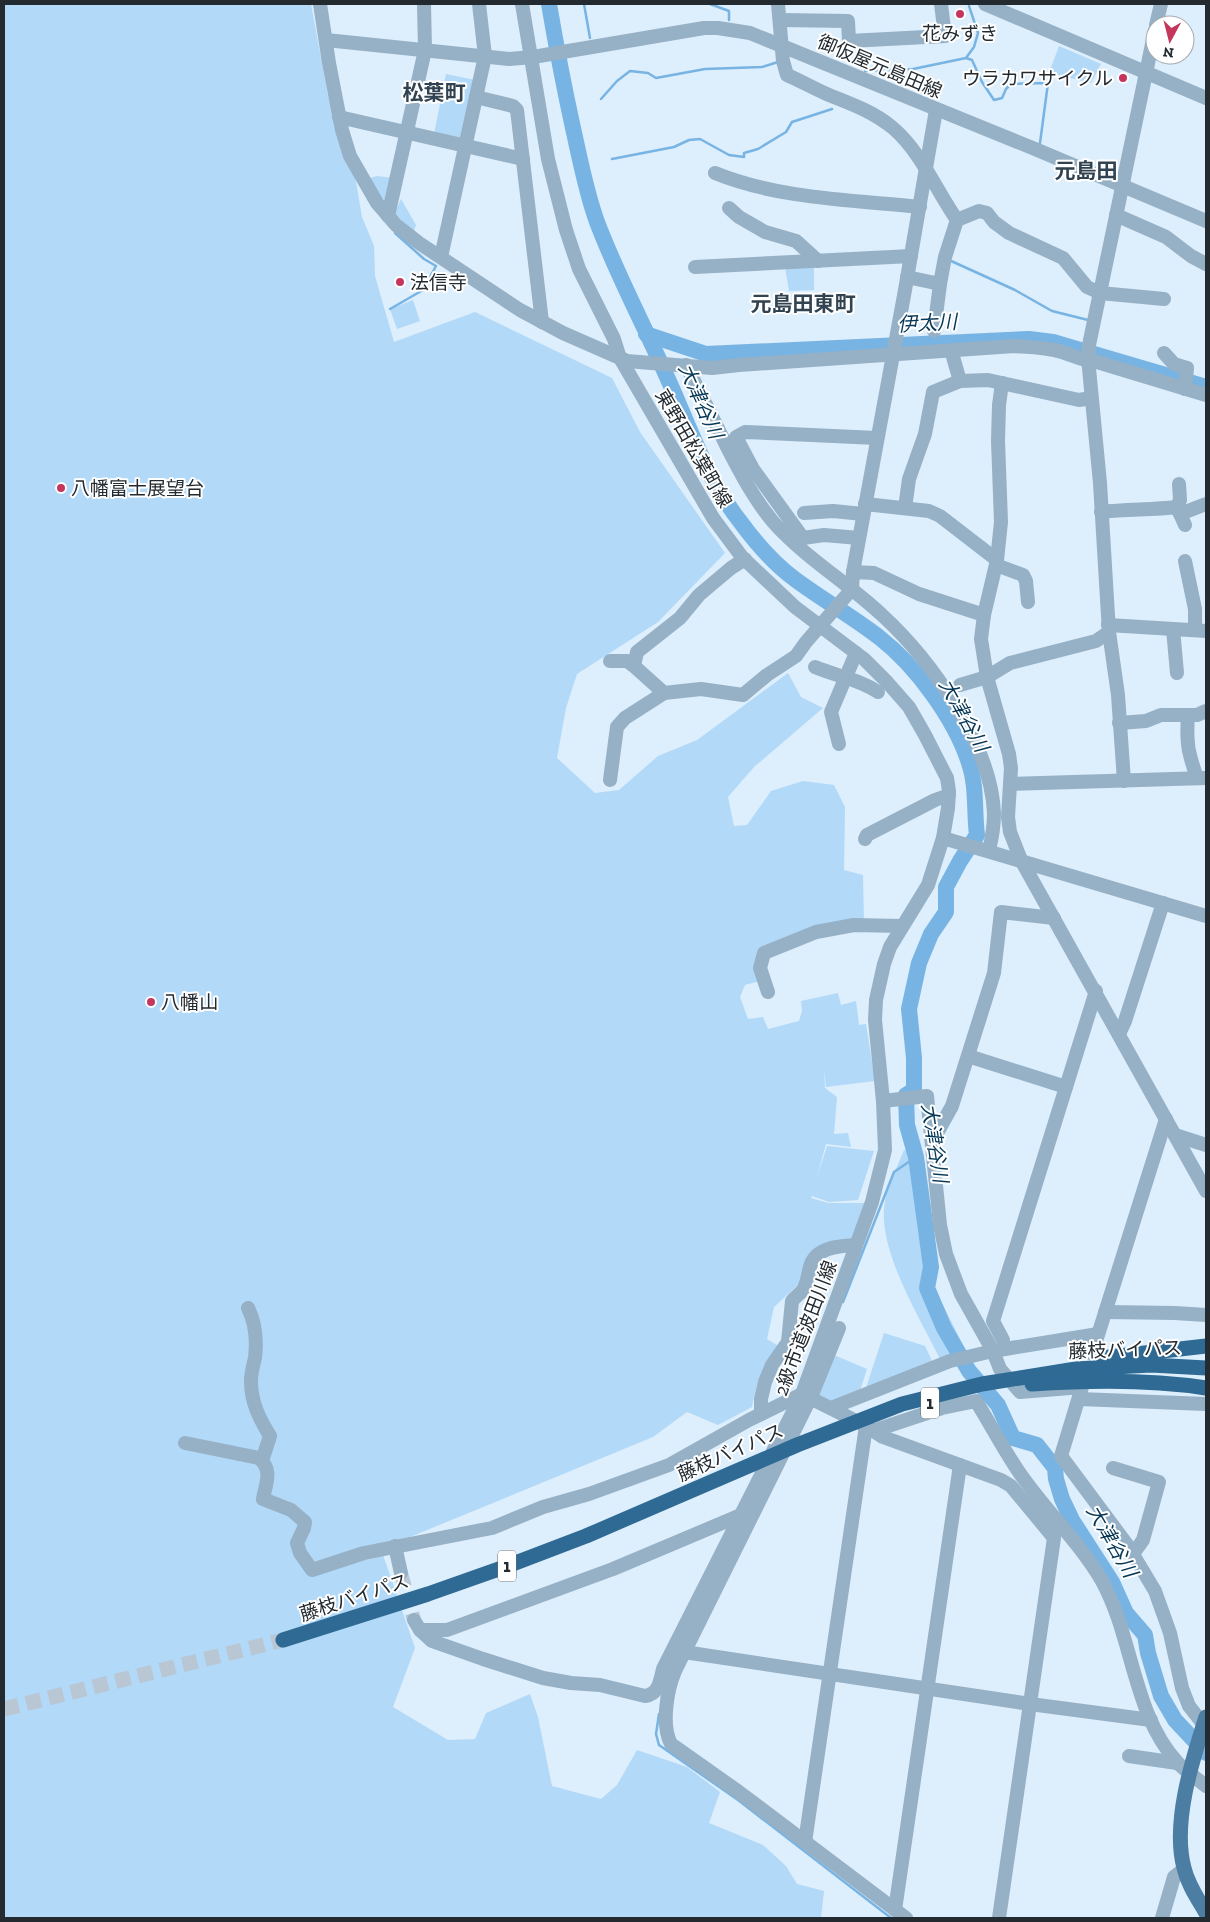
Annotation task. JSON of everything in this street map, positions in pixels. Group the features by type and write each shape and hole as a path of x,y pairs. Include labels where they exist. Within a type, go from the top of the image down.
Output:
{"highway":[{"name":"1","path":"834,1430 932,1402 981,1391 1025,1376 1100,1358 1206,1346"},
{"name":"藤枝バイパス","path":"283,1640 420,1597 510,1565 586,1536 834,1430 960,1384 1114,1366 1151,1365 1206,1368"},
{"name":"1","path":"1025,1376 1073,1381 1179,1384 1206,1388"}],"main road":[{"path":"1204,1723 1186,1769 1180,1845 1184,1869 1192,1890 1206,1913"}],"street":[{"path":"320,4 339,117 350,156 377,203 396,224 441,257 520,310 564,333 624,359 712,368 894,348 951,350 1014,346 1042,348 1088,355 1097,362 1186,382 1206,395"},
{"path":"388,216 425,50 424,4"},
{"path":"441,257 485,56 479,4"},
{"name":"東野田松葉町線","path":"522,4 548,159 566,230 579,269 624,359 713,518 745,559 795,607 823,625 856,653 887,682 909,707 947,778 949,795 943,838"},
{"path":"778,4 787,76 829,95 855,104 876,115 895,129 920,160 957,220 945,257 934,331"},
{"path":"780,20 848,22 849,41 945,36 942,4"},
{"path":"985,4 1206,98"},
{"name":"御仮屋元島田線","path":"326,40 509,59 532,57 704,28 718,28 750,33 782,42 936,110 1206,221"},
{"path":"1124,781 1118,695 1108,628 1088,355 1148,65"},
{"path":"476,97 513,106 517,110 542,322"},
{"path":"610,780 617,727 624,718 664,693 701,689 742,695 767,675 796,656 851,590 864,509 908,277 936,110"},
{"path":"339,117 523,159"},
{"path":"715,174 735,182 809,196 920,207"},
{"path":"728,208 765,232 796,241 818,261"},
{"path":"957,220 979,211 987,213 994,222 1009,233 1063,258 1087,287 1100,292 1164,299"},
{"path":"1116,215 1166,236 1191,256 1206,264"},
{"path":"696,267 911,256"},
{"path":"908,277 940,284"},
{"path":"951,350 960,381"},
{"path":"1164,353 1174,364 1187,368 1186,382"},
{"path":"685,365 750,490 775,523 803,551 883,616 923,660 967,726 984,764 991,792 994,826 987,850"},
{"path":"905,508 909,479 925,434 933,392 960,381 988,380 1079,400 1092,398"},
{"path":"1002,383 998,441 1001,522 996,562 984,615 981,639 987,677 1009,754 1011,768 1008,817 1010,832 1021,860 1096,991 1206,1191"},
{"path":"859,538 824,535 803,538 753,469 736,437 745,432 878,438"},
{"path":"1179,484 1181,515"},
{"path":"1101,512 1124,509 1181,515 1206,504"},
{"path":"804,512 905,508 929,511 940,516 996,562 1023,575 1026,581 1028,602"},
{"path":"634,666 637,652 680,618 698,595 745,559"},
{"path":"960,685 987,677 1010,663 1096,641 1108,628 1173,628 1200,631 1185,561"},
{"path":"853,572 874,572 919,594 984,615"},
{"path":"1173,628 1177,674"},
{"path":"839,744 832,712 856,653"},
{"path":"610,661 627,661 664,693"},
{"path":"815,667 836,676 846,677 866,684 878,692"},
{"path":"1119,723 1146,721 1161,715 1197,716 1206,711"},
{"path":"1010,784 1204,778 1188,752 1186,734 1188,715"},
{"path":"865,839 867,835 935,800 949,795"},
{"path":"943,838 1206,916"},
{"name":"2級市道波田川線","path":"663,1692 663,1669 741,1514 807,1396 879,1178 885,1150 883,1101 875,1020 876,1000 890,947 928,884 943,838"},
{"path":"1119,1034 1126,1021 1163,903"},
{"path":"932,1142 952,1106 994,973 1001,912 1054,918"},
{"path":"768,992 760,968 764,954 816,932 854,925 901,926"},
{"path":"1003,1340 993,1321 1096,991"},
{"path":"968,1056 1066,1087"},
{"path":"883,1101 927,1096 940,1225 946,1254 961,1294 1000,1369 1020,1392 1082,1387 1061,1456 1144,1570 1159,1600 1170,1633 1182,1688 1189,1706 1204,1723"},
{"path":"1092,1354 1166,1119"},
{"path":"1175,1136 1206,1145"},
{"path":"761,1414 761,1399 765,1382 772,1365 788,1342 792,1301 803,1290 810,1264 816,1256 828,1249 856,1245"},
{"path":"248,1308 256,1331 255,1357 250,1379 252,1391 257,1414 270,1436 262,1461"},
{"path":"1105,1312 1206,1315"},
{"path":"741,1514 613,1569 447,1630 417,1625 432,1641 483,1660 543,1678 571,1683 600,1684 645,1696 663,1692 671,1681 839,1328"},
{"path":"831,1408 950,1361 991,1351 1098,1334"},
{"path":"185,1443 259,1458 268,1471 263,1499 291,1510 304,1522 304,1528 297,1543 300,1554 312,1570 364,1553 492,1528 543,1507 589,1494 668,1465 761,1414 807,1396 870,1428 883,1437 1001,1480 1011,1486 1054,1538 999,1918"},
{"path":"1079,1399 1206,1404"},
{"path":"870,1428 942,1408 976,1401 1021,1476 1085,1554 1102,1582 1121,1627 1151,1720 1169,1752 1206,1786"},
{"path":"805,1842 870,1428"},
{"path":"900,1914 928,1688 960,1464"},
{"path":"1114,1468 1159,1482 1143,1540 1133,1554"},
{"path":"395,1546 401,1573"},
{"path":"684,1652 1030,1704 1151,1720"},
{"path":"663,1692 665,1726 670,1744 740,1792 900,1914"},
{"path":"1129,1756 1186,1769"},
{"path":"1162,1918 1174,1877 1184,1869"}],"shaded area":[{"path":"4,4 311,4 328,96 355,176 362,217 374,246 375,276 394,342 475,312 612,378 640,432 725,553 658,622 577,674 566,708 557,758 595,793 619,790 658,756 697,740 788,673 801,697 823,708 754,767 728,797 734,826 747,825 771,791 803,781 834,785 845,807 844,870 863,875 864,924 762,951 760,981 745,985 740,997 748,1019 763,1017 768,1029 799,1021 802,1011 801,1001 838,993 841,1005 856,1001 859,1025 866,1024 875,1081 826,1087 824,1069 825,1088 837,1097 834,1134 848,1133 851,1147 826,1144 816,1180 827,1146 874,1151 858,1200 829,1202 812,1196 811,1198 828,1203 865,1203 855,1244 818,1251 800,1283 774,1307 767,1339 780,1347 769,1361 762,1375 756,1389 752,1407 718,1425 687,1412 653,1437 381,1549 415,1648 393,1707 448,1740 475,1739 486,1713 530,1694 538,1717 552,1786 601,1799 617,1785 637,1750 687,1767 720,1792 709,1823 763,1845 786,1866 797,1884 824,1891 821,1918 4,1918"},
{"path":"1059,46 1101,64 1091,83 1049,73"},
{"path":"446,74 475,80 461,141 434,134"},
{"path":"377,176 394,178 388,204 381,198 370,178"},
{"path":"401,199 416,225 414,231 394,214"},
{"path":"814,266 814,290 789,291 785,267"},
{"path":"413,300 420,321 397,329 390,309"},
{"path":"904,1150 910,1151 918,1231 930,1279 965,1349 940,1359 901,1281 887,1239 884,1220 886,1195"},
{"path":"884,1333 925,1346 932,1361 866,1388"},
{"path":"834,1355 867,1369 860,1391 835,1403 814,1396"}],"waterway":[{"name":"大津谷川","path":"549,4 563,82 581,163 597,222 699,451 717,487 727,504 752,536 780,567 880,638 907,663 933,694 963,746 972,772 977,835 946,887 946,912 931,934 919,963 909,1009 914,1058 914,1090 906,1095 907,1125 916,1157 931,1267 927,1288 944,1328 969,1371 998,1405 1013,1438 1037,1445 1055,1468 1062,1499 1072,1520 1112,1582 1126,1613 1145,1635 1148,1653 1161,1696 1175,1720 1206,1753"},
{"path":"584,4 590,38"},
{"path":"710,4 729,11 729,20"},
{"path":"865,71 913,69 966,58 974,47 978,33 969,6"},
{"path":"966,58 972,60 982,82 994,100 1002,98 1006,89 1011,84 1048,83 1040,143"},
{"path":"601,99 617,81 630,71 648,73 656,78 705,69 762,67 778,62"},
{"path":"612,159 674,147 689,140 700,139 729,155 744,157 744,153 758,149 786,132 792,122 832,109"},
{"path":"390,309 423,290 436,266 424,259 395,233"},
{"path":"949,260 1015,290 1052,311 1088,320"},
{"name":"伊太川","path":"646,334 706,354 1029,339 1053,342 1206,387"},
{"path":"843,1302 894,1172 916,1157"},
{"path":"659,1714 656,1734 659,1745 738,1800 891,1918"}],"tunnel":[{"path":"401,1573 414,1620"},
{"path":"4,1709 283,1640"}],"place":[{"name":"花みずき","path":"960,14"},
{"name":"ウラカワサイクル","path":"1123,78"},
{"name":"法信寺","path":"400,282"},
{"name":"八幡富士展望台","path":"61,488"},
{"name":"八幡山","path":"151,1002"}],"district":[{"name":"松葉町","path":"434,93"},
{"name":"元島田","path":"1086,171"},
{"name":"元島田東町","path":"803,304"}]}
